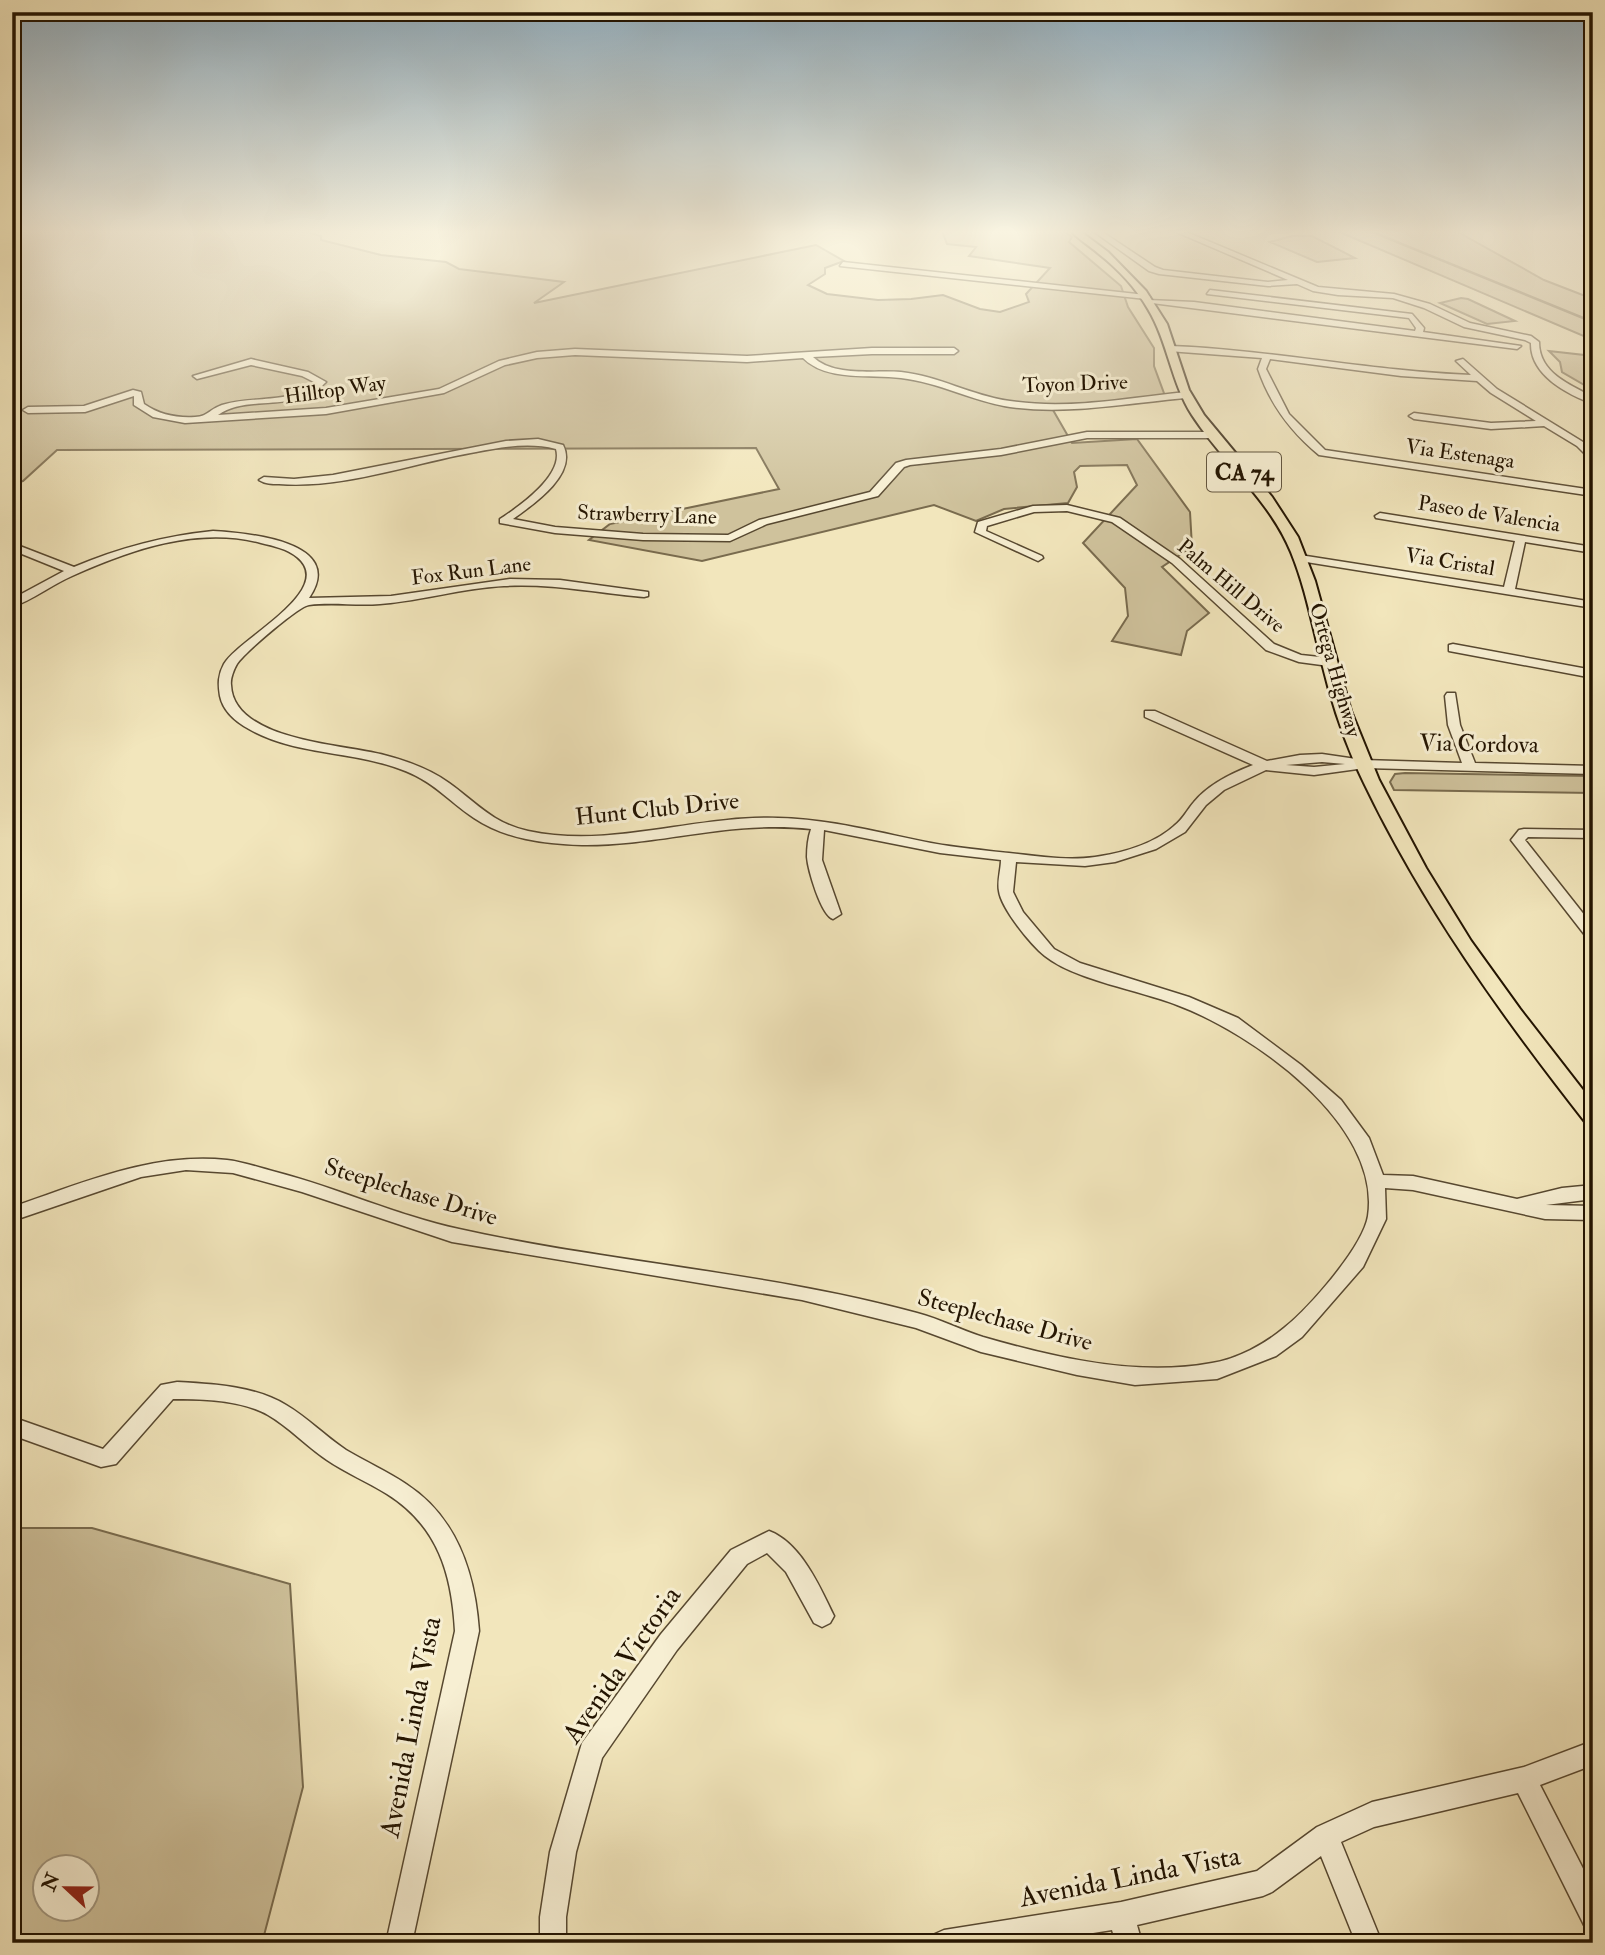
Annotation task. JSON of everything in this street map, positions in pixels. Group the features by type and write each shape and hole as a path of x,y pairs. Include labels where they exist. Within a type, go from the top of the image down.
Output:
{"main road":[{"name":"Ortega Highway","path":"1158,322 1171,349 1186,395 1210,435 1271,503 1300,558 1312,591 1329,662 1363,764 1424,884 1466,951 1593,1118"}],"street":[{"path":"1326,322 1534,348"},
{"path":"1416,322 1420,328 1419,334"},
{"path":"1461,322 1535,342 1534,348 1542,368 1553,378 1593,401"},
{"path":"1171,349 1218,350 1418,376 1478,378"},
{"name":"Hilltop Way","path":"28,410 85,409 133,393 138,394 139,405 151,414 179,420 327,411 440,391 502,363 537,355 575,352 747,359 872,351 954,351"},
{"name":"Via Estenaga","path":"1267,356 1262,369 1278,406 1310,444 1322,453 1592,490"},
{"name":"Toyon Drive","path":"807,357 810,362 822,367 914,377 942,383 978,398 1026,406 1072,406 1186,395"},
{"path":"1460,361 1478,378 1580,444 1593,459"},
{"name":"Hilltop Way","path":"197,376 251,362 305,374 322,382 308,392 274,402 219,409 212,414 216,418"},
{"path":"1414,416 1491,426 1546,423"},
{"name":"Strawberry Lane","path":"264,480 276,483 295,482 387,470 506,444 546,442 557,444 561,450 561,467 538,494 504,521 555,530 643,537 730,538 763,522 874,494 900,465 909,462 1001,452 1102,434 1210,435"},
{"name":"Palm Hill Drive","path":"1038,558 980,531 982,524 1033,509 1067,508 1116,520 1176,561 1270,647 1299,658 1329,662"},
{"name":"Paseo de Valencia","path":"1380,516 1593,550"},
{"path":"12,604 75,571 139,546 206,535 249,537 277,543 303,556 313,571 313,585 303,601"},
{"path":"1509,591 1521,538"},
{"path":"12,546 75,571"},
{"name":"Via Cristal","path":"1300,558 1593,605"},
{"name":"Fox Run Lane","path":"303,601 343,604 508,582 551,582 644,594"},
{"name":"Hunt Club Drive","path":"303,601 248,644 228,666 222,686 231,709 255,727 274,735 370,755 407,766 437,781 487,820 538,838 595,841 731,823 787,821 819,824 949,850 1054,862 1096,861 1153,847 1185,825 1202,800 1232,780 1267,766 1285,769 1344,769 1363,764"},
{"path":"1453,648 1593,674"},
{"path":"1451,696 1454,725 1470,767"},
{"path":"1150,713 1267,766"},
{"name":"Via Cordova","path":"1363,764 1593,770"},
{"path":"819,824 813,843 813,864 833,914"},
{"path":"1593,834 1524,833 1518,840 1593,936"},
{"name":"Steeplechase Drive","path":"12,1214 140,1171 186,1164 233,1167 305,1186 452,1235 802,1293 919,1321 981,1344 1077,1367 1135,1377 1217,1371 1269,1350 1295,1331 1356,1262 1377,1219 1376,1181 1360,1138 1335,1104 1295,1069 1232,1021 1183,1001 1074,966 1049,952 1016,913 1006,892 1009,857"},
{"path":"1376,1181 1413,1183 1545,1212 1572,1215 1593,1213"},
{"path":"1521,1205 1562,1195 1593,1192"},
{"path":"1562,1195 1572,1215"},
{"name":"Avenida Linda Vista","path":"12,1426 101,1458 108,1458 168,1391 254,1401 270,1406 338,1456 405,1492 430,1517 458,1565 465,1596 467,1631 399,1943"},
{"name":"Avenida Victoria","path":"553,1943 553,1917 563,1852 591,1752 669,1642 739,1557 769,1541 794,1564 822,1616"},
{"name":"Avenida Linda Vista","path":"944,1943 1121,1915 1263,1883 1325,1836 1373,1815 1524,1779 1593,1753"},
{"path":"1524,1779 1593,1916"},
{"path":"1325,1836 1369,1943"},
{"path":"1121,1915 1129,1943"}],"shaded area":[{"path":"12,322 1138,322 1154,348 1154,366 1165,396 1053,410 1072,443 1137,439 1190,512 1192,547 1162,567 1209,613 1187,631 1181,655 1112,641 1128,616 1125,588 1083,543 1137,485 1127,465 1080,466 1074,472 1077,487 1068,503 1004,509 976,521 934,505 702,561 589,540 610,524 779,489 756,448 57,450 23,481 12,484"},
{"path":"1551,322 1593,322 1593,340"},
{"path":"1549,351 1593,356 1593,390 1562,372 1560,362"},
{"path":"1395,774 1593,776 1593,793 1394,790 1390,782"},
{"path":"12,1528 92,1528 290,1584 303,1787 262,1943 12,1943"}]}
